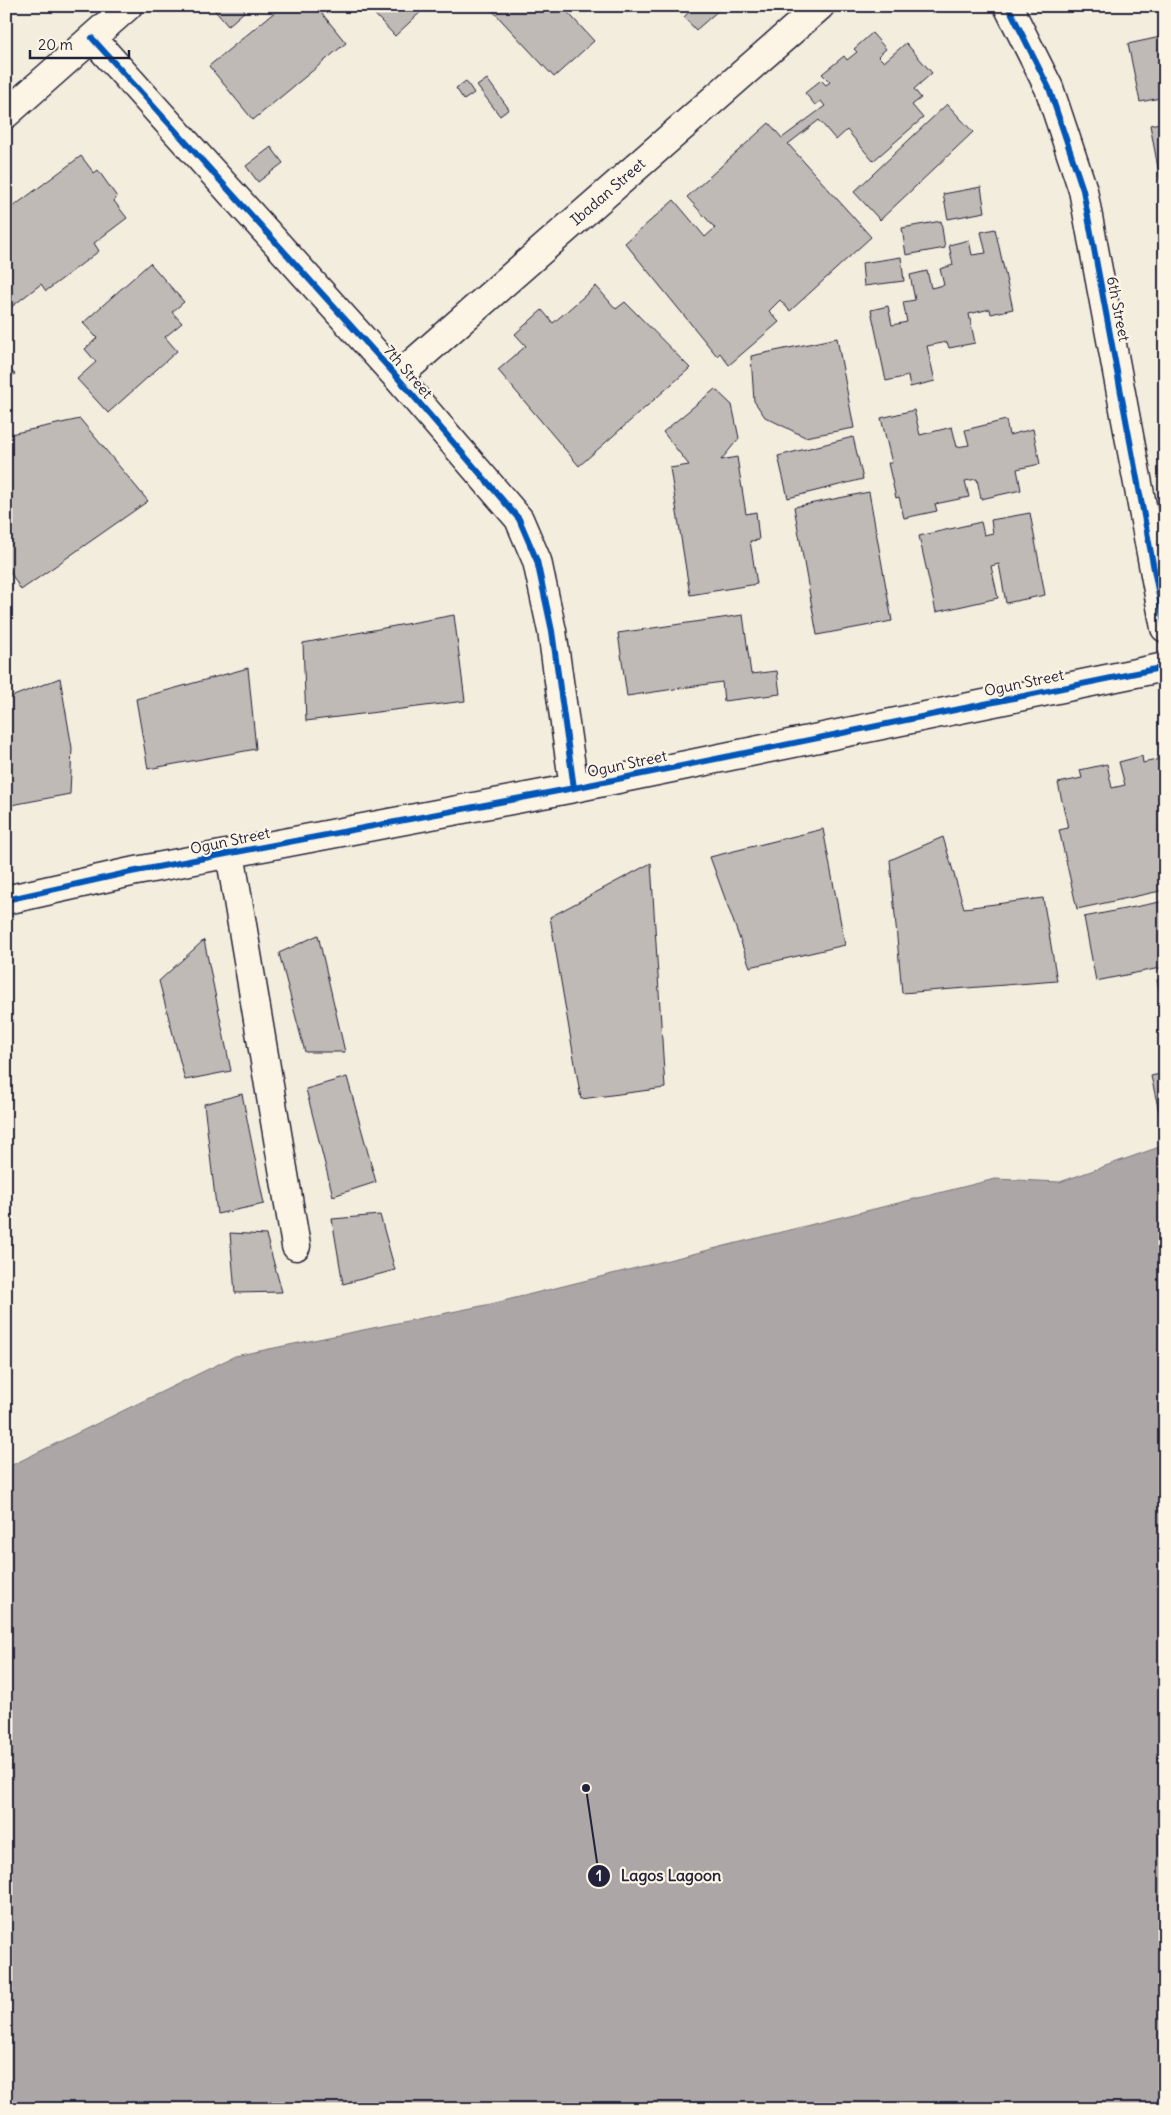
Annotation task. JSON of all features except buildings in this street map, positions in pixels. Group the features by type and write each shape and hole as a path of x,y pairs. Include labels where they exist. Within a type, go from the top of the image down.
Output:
{"street":[{"path":"6,114 128,6"},
{"name":"Ibadan Street","path":"397,377 820,6"},
{"name":"6th Street","path":"1008,6 1049,88 1083,190 1165,628"},
{"name":"7th Street","path":"92,38 397,377 519,519 537,561 552,631 574,788"},
{"name":"Ogun Street","path":"6,900 230,853 574,788 1165,667"},
{"path":"230,853 296,1246"}],"shaded area":[{"path":"1165,1145 1165,2109 6,2109 6,1468 235,1356 491,1304 995,1179 1060,1182"}],"cycle path":[{"path":"1008,6 1049,88 1083,190 1165,628"},
{"path":"92,38 397,377 519,519 537,561 552,631 574,788"},
{"path":"6,900 131,872 574,788 1165,667"}],"place":[{"name":"Lagos Lagoon","path":"586,1788"}]}
